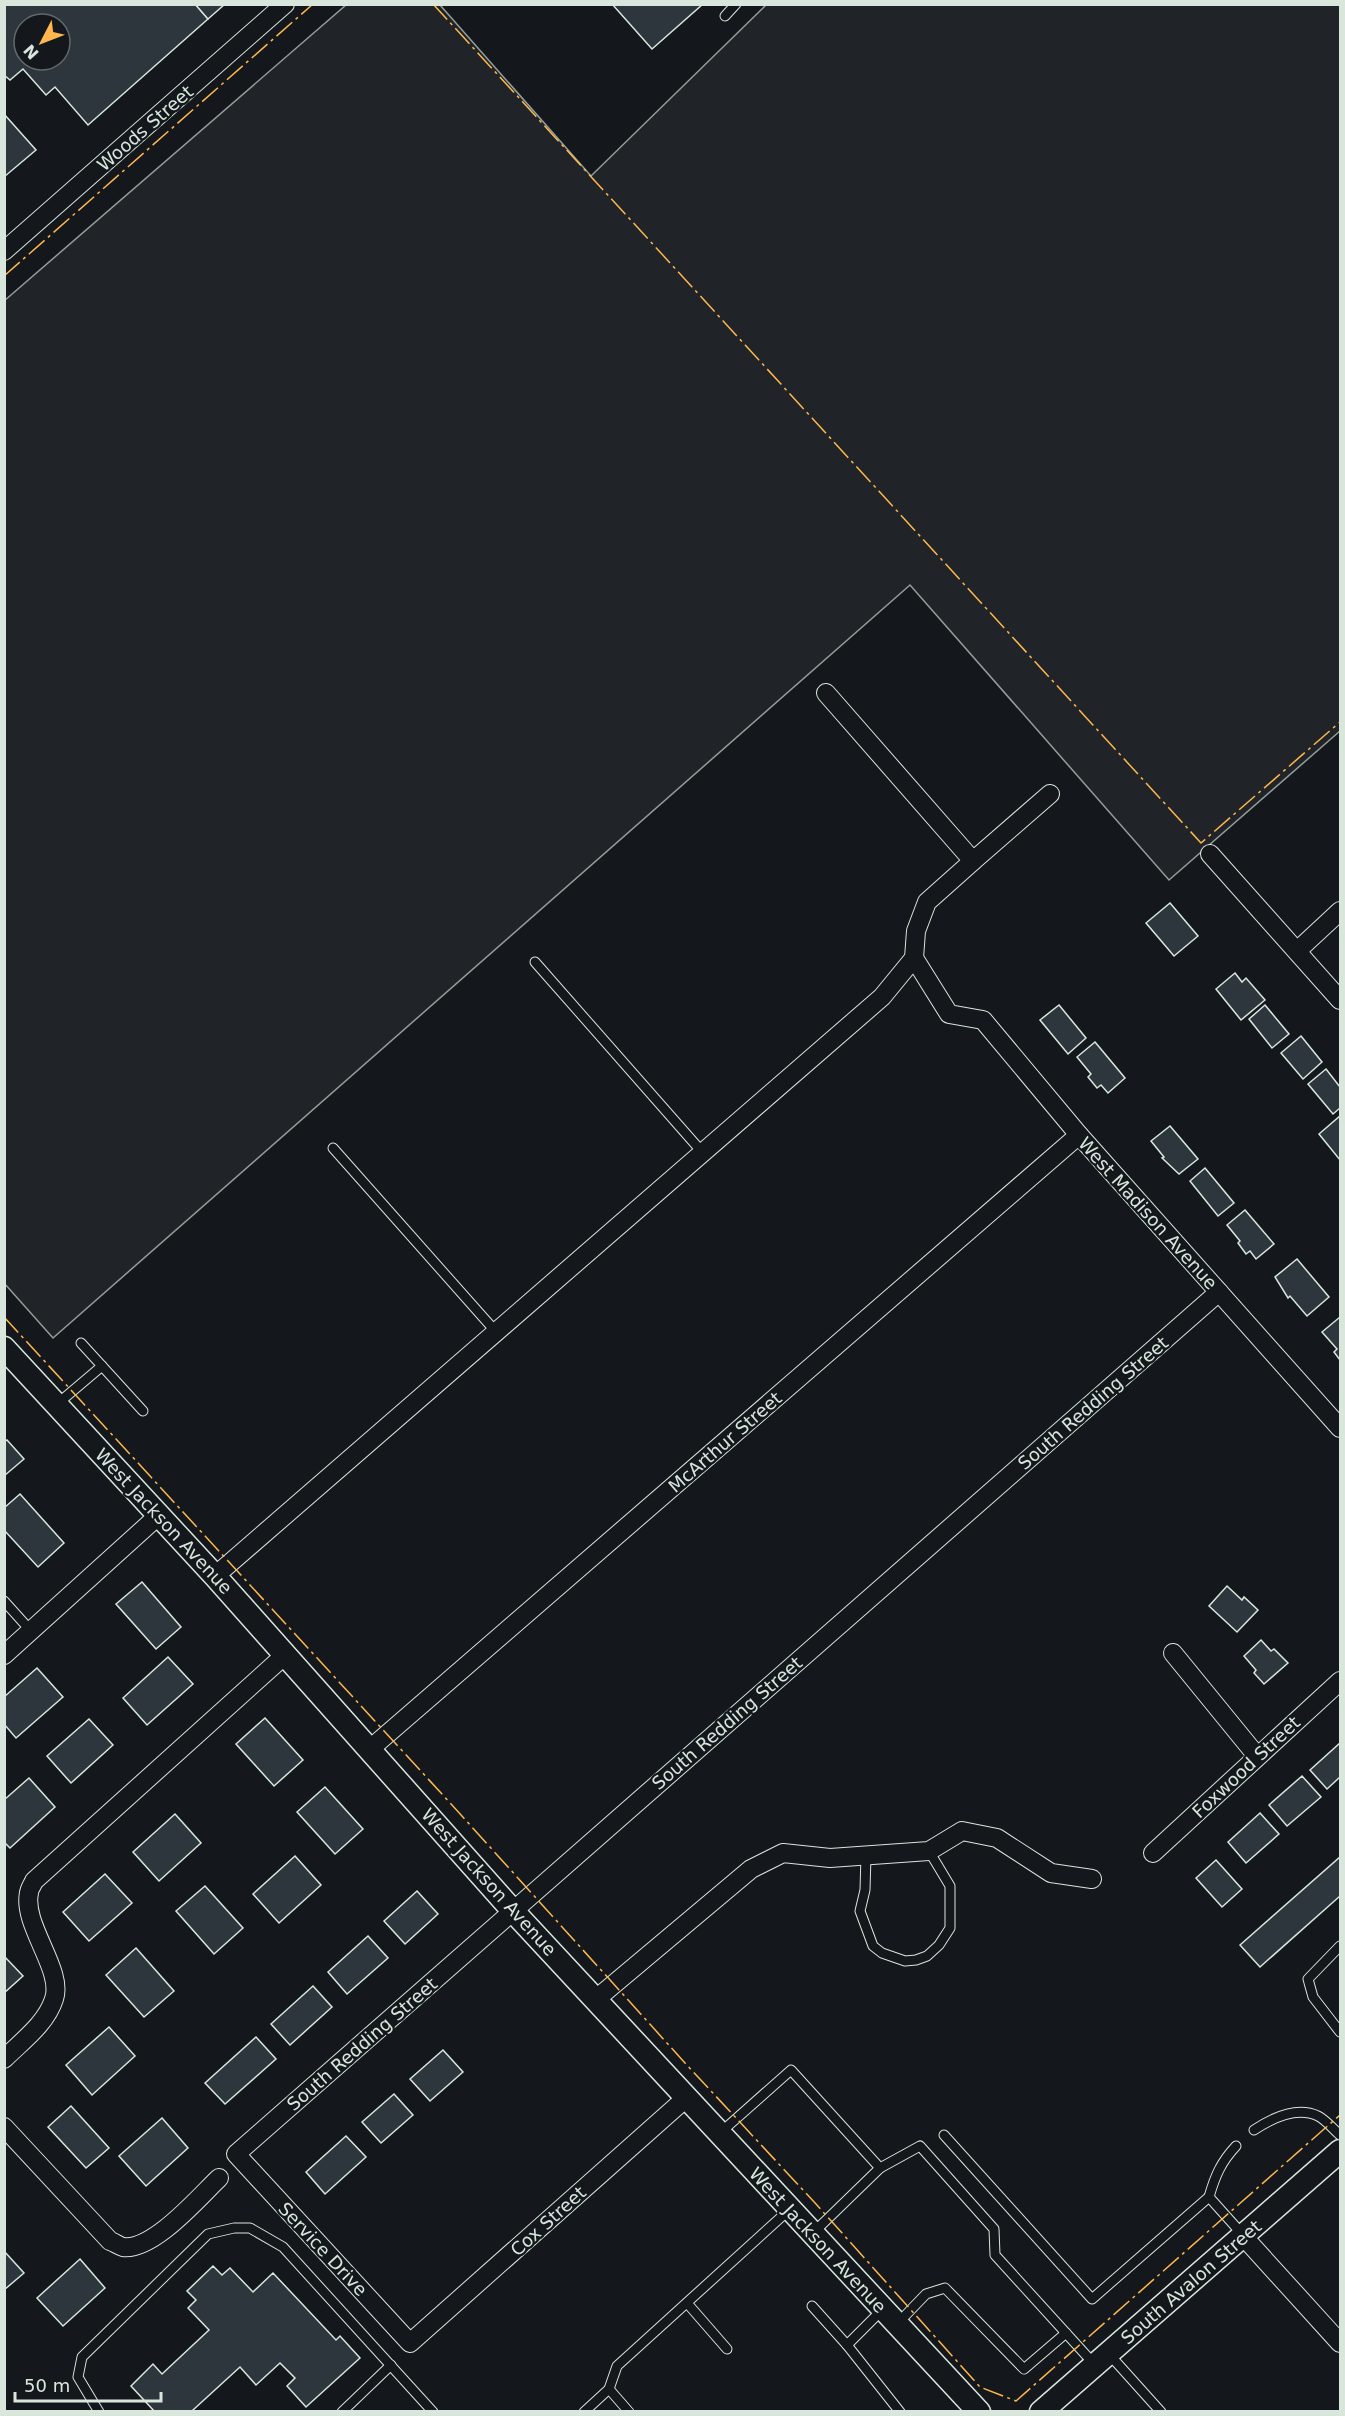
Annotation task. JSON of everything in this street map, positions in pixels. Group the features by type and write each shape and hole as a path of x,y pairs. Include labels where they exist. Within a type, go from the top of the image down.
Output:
{"street":[{"name":"Woods Street","path":"4,251 285,4"},
{"path":"826,693 973,861"},
{"path":"215,1576 882,996 914,958 916,931 927,902 1050,794"},
{"path":"1210,854 1341,1000"},
{"path":"1297,951 1341,911"},
{"name":"West Madison Avenue","path":"914,958 949,1014 983,1020 1079,1135 1341,1428"},
{"name":"McArthur Street","path":"370,1749 1079,1135"},
{"name":"South Redding Street","path":"236,2154 1219,1292"},
{"name":"West Jackson Avenue","path":"4,1348 215,1576 513,1911 979,2412"},
{"path":"4,1655 158,1516"},
{"path":"1173,1653 1257,1756"},
{"path":"4,2059 43,2021 55,1998 55,1982 30,1915 28,1894 34,1881 285,1655"},
{"name":"Foxwood Street","path":"1153,1853 1341,1681"},
{"path":"595,2000 751,1869 783,1853 831,1857 929,1851 962,1832 997,1839 1051,1873 1092,1879"},
{"name":"Cox Street","path":"410,2343 686,2098"},
{"path":"4,2127 110,2241 124,2247 142,2243 160,2233 219,2178"},
{"name":"South Avalon Street","path":"1041,2412 1341,2151"},
{"name":"Service Drive","path":"236,2154 410,2343"},
{"path":"1243,2236 1341,2343"}],"lane":[{"path":"725,16 736,4"},
{"path":"536,962 703,1154"},
{"path":"333,1148 497,1333"},
{"path":"81,1343 143,1411"},
{"path":"57,1405 102,1366"},
{"path":"4,1601 31,1631"},
{"path":"866,1855 865,1890 860,1911 873,1946 882,1953 905,1961 927,1956 939,1945 950,1928 950,1886 929,1851"},
{"path":"1341,1946 1308,1979 1312,1996 1341,2032"},
{"path":"719,2134 791,2070 880,2168"},
{"path":"1254,2130 1284,2114 1303,2113 1318,2116 1341,2135"},
{"path":"944,2135 1092,2299 1209,2197 1215,2174 1226,2156 1236,2146"},
{"path":"813,2233 880,2168 920,2146 994,2229 995,2255 1066,2333 1101,2359 1161,2412"},
{"path":"1209,2197 1243,2236"},
{"path":"584,2412 609,2389 617,2366 790,2210"},
{"path":"99,2412 78,2378 82,2357 208,2234 234,2228 250,2228 283,2247 433,2412"},
{"path":"847,2345 926,2294 945,2289 1024,2369 1066,2333"},
{"path":"687,2303 727,2349"},
{"path":"812,2306 847,2345 900,2412"},
{"path":"342,2412 391,2365"},
{"path":"609,2389 629,2412"}],"shaded area":[{"path":"346,5 440,5 591,176 766,5 1340,5 1340,731 1169,880 910,585 53,1338 4,1283 4,301"}],"building":[{"path":"4,4 195,4 208,19 88,125 55,87 46,95 26,72 72,72 72,12 12,12 12,72 19,72 10,80 4,75"},
{"path":"195,4 225,4 208,19"},
{"path":"612,4 703,4 652,49"},
{"path":"4,114 36,150 4,177"},
{"path":"1170,903 1198,936 1174,956 1146,923"},
{"path":"1235,973 1242,982 1246,978 1265,1000 1241,1020 1216,989"},
{"path":"1059,1005 1086,1038 1068,1054 1040,1020"},
{"path":"1265,1005 1289,1034 1272,1048 1249,1019"},
{"path":"1301,1036 1322,1062 1303,1079 1281,1053"},
{"path":"1095,1042 1125,1078 1108,1093 1101,1085 1097,1088 1088,1077 1091,1074 1077,1057"},
{"path":"1326,1069 1340,1087 1340,1108 1333,1114 1308,1084"},
{"path":"1340,1116 1340,1160 1319,1134"},
{"path":"1170,1126 1198,1159 1179,1174 1162,1158 1164,1157 1151,1141"},
{"path":"1205,1168 1234,1203 1218,1216 1190,1181"},
{"path":"1245,1210 1274,1244 1256,1259 1250,1251 1246,1254 1238,1243 1240,1241 1227,1225"},
{"path":"1297,1259 1329,1297 1307,1316 1290,1296 1288,1298 1275,1277"},
{"path":"1340,1317 1340,1360 1334,1352 1337,1349 1322,1332"},
{"path":"7,1440 24,1459 4,1476 4,1442"},
{"path":"20,1494 64,1543 38,1567 4,1530 4,1508"},
{"path":"142,1582 181,1627 156,1649 116,1604"},
{"path":"1227,1586 1242,1600 1244,1597 1258,1610 1237,1632 1209,1606"},
{"path":"1261,1640 1271,1651 1274,1649 1288,1663 1264,1684 1244,1656"},
{"path":"168,1657 193,1684 147,1725 123,1698"},
{"path":"37,1668 63,1697 16,1738 4,1724 4,1697"},
{"path":"265,1718 303,1760 274,1786 236,1744"},
{"path":"89,1719 113,1745 71,1783 47,1756"},
{"path":"1340,1743 1340,1777 1327,1789 1310,1770"},
{"path":"1302,1776 1321,1797 1287,1826 1269,1805"},
{"path":"29,1778 55,1807 10,1848 4,1842 4,1800"},
{"path":"325,1787 363,1829 335,1854 297,1812"},
{"path":"1260,1813 1279,1834 1246,1863 1228,1842"},
{"path":"175,1814 201,1843 159,1881 133,1852"},
{"path":"295,1856 321,1885 279,1923 253,1894"},
{"path":"1340,1857 1340,1896 1260,1967 1240,1945"},
{"path":"1216,1860 1242,1889 1222,1907 1196,1878"},
{"path":"105,1874 132,1903 89,1941 63,1912"},
{"path":"205,1886 243,1928 214,1954 176,1911"},
{"path":"417,1891 438,1914 405,1944 384,1921"},
{"path":"368,1936 388,1958 347,1994 328,1972"},
{"path":"136,1948 174,1991 144,2017 106,1975"},
{"path":"4,1956 23,1976 4,1993"},
{"path":"313,1986 332,2007 290,2045 271,2024"},
{"path":"109,2027 135,2056 92,2095 66,2065"},
{"path":"256,2037 276,2059 225,2104 205,2083"},
{"path":"443,2050 463,2072 430,2101 410,2079"},
{"path":"394,2094 413,2115 381,2143 362,2122"},
{"path":"71,2106 109,2148 86,2168 48,2127"},
{"path":"162,2118 188,2148 146,2186 119,2156"},
{"path":"346,2136 366,2157 325,2194 306,2172"},
{"path":"4,2251 24,2273 4,2290"},
{"path":"80,2259 105,2288 63,2326 37,2298"},
{"path":"213,2266 222,2275 230,2268 253,2292 273,2273 336,2340 340,2336 360,2358 306,2407 287,2386 295,2378 280,2363 256,2385 240,2367 193,2410 195,2412 155,2412 131,2386 153,2364 162,2374 209,2330 188,2308 196,2300 187,2291"}],"power":[{"path":"4,276 313,4"},
{"path":"433,4 1201,843 1340,722"},
{"path":"4,1317 816,2204 980,2387 1016,2401 1340,2115"}]}
